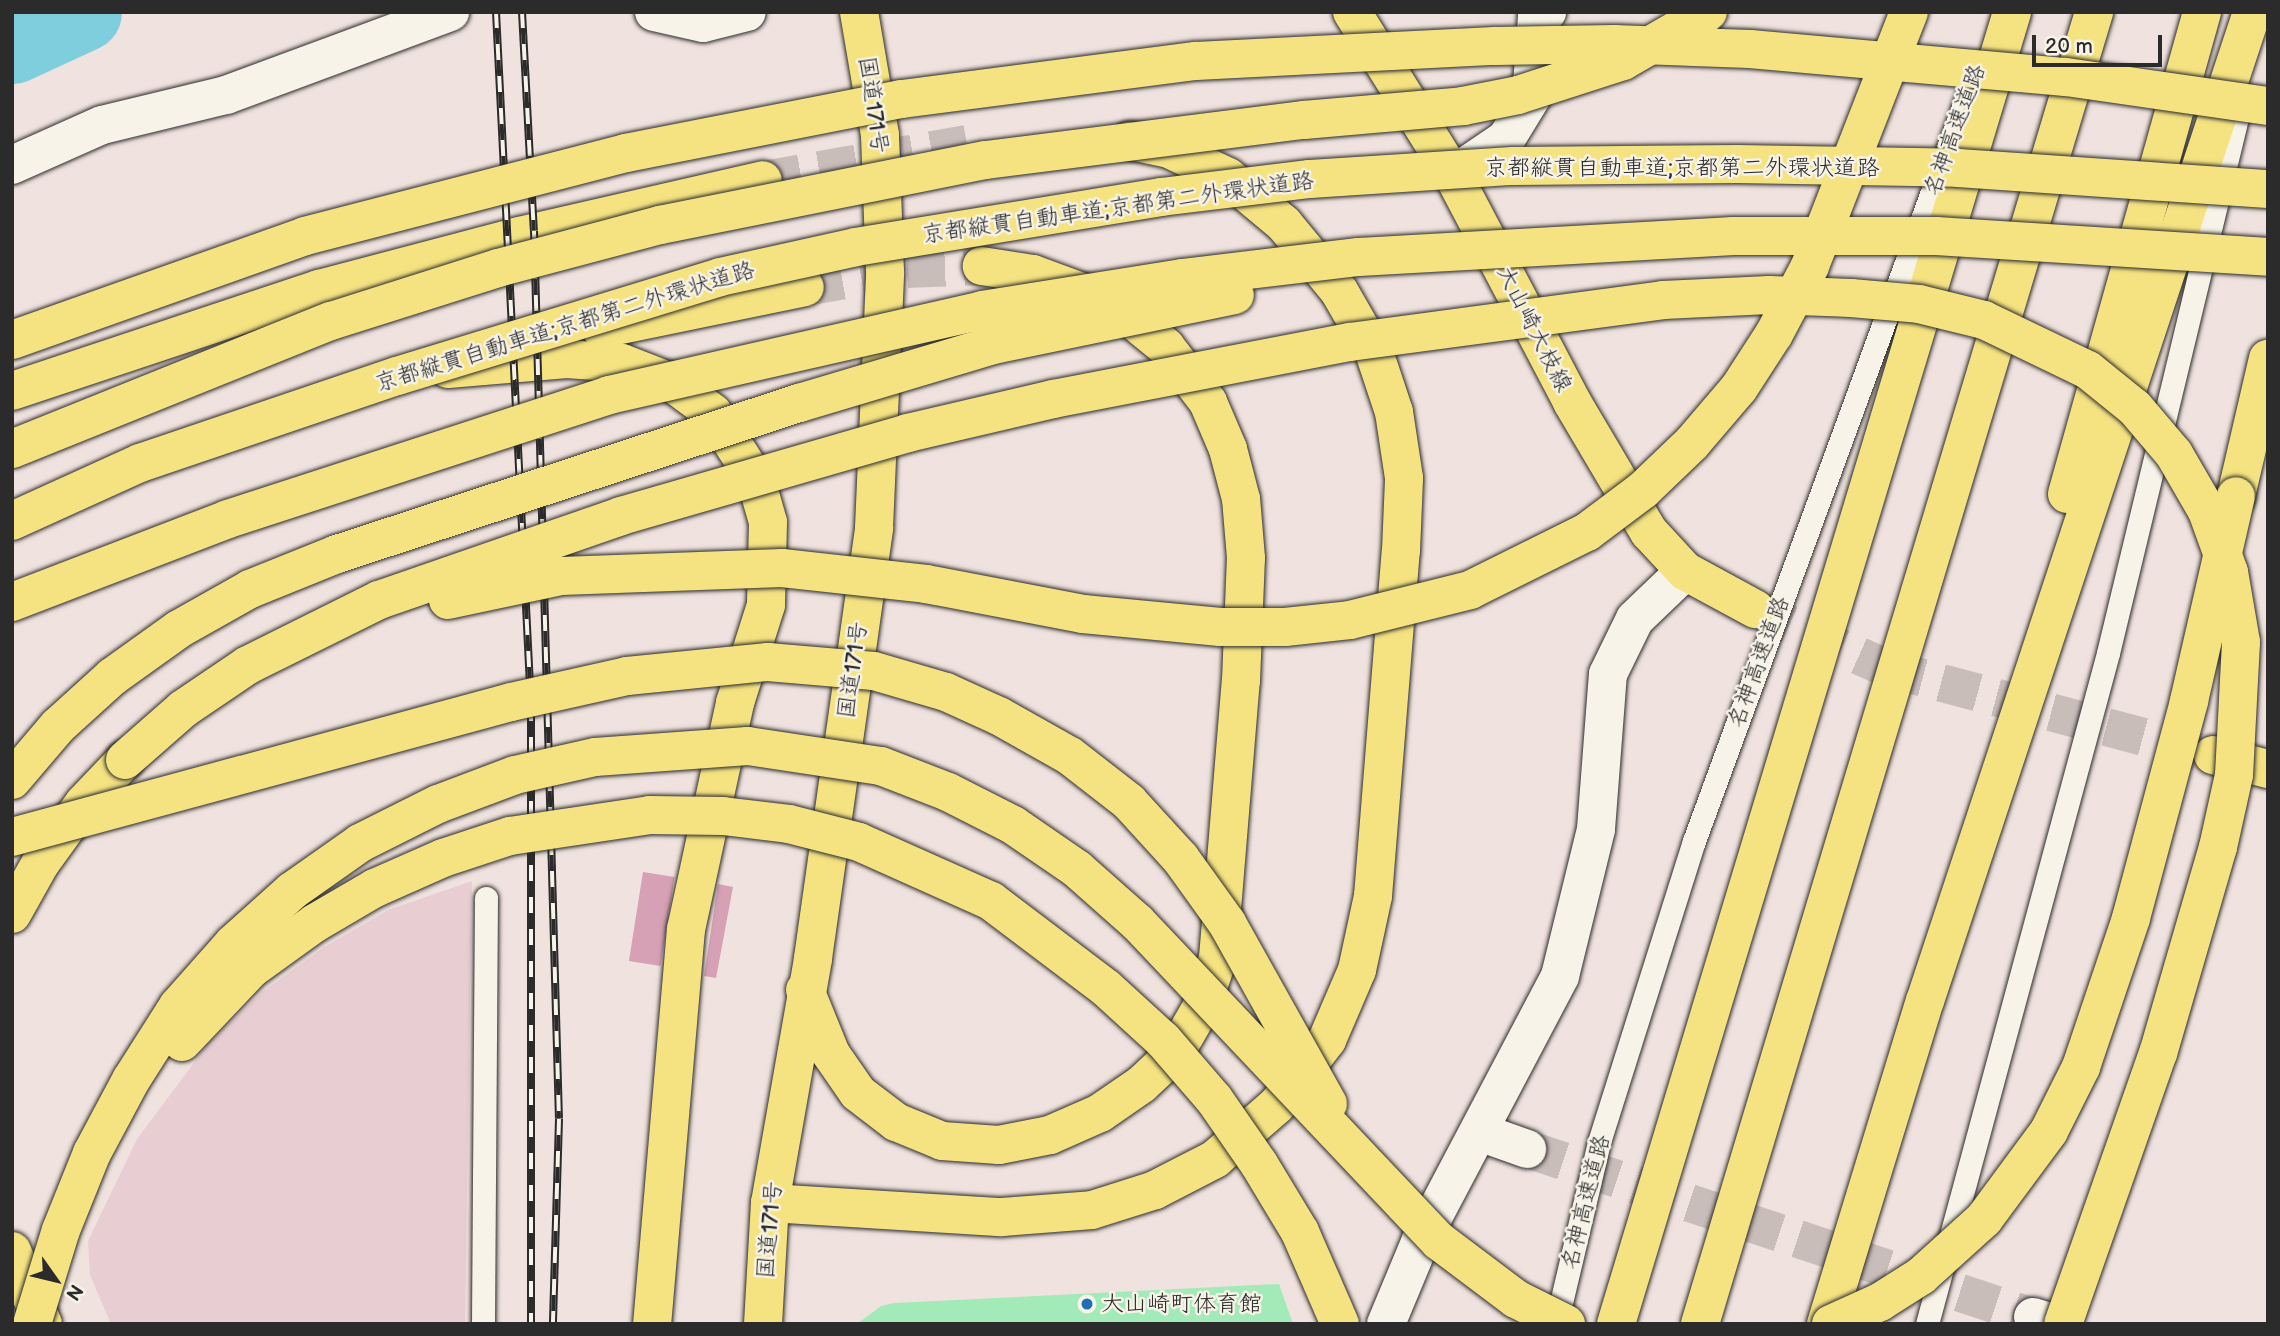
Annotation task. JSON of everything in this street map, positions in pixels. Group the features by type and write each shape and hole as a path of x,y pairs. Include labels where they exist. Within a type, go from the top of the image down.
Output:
{"main road":[{"name":"国道171号","path":"763,1324 770,1203 805,990 874,528 885,272 880,135 859,12"},
{"name":"大山崎大枝線","path":"1352,12 1453,175 1618,485 1648,532 1685,571 1755,609"},
{"path":"12,449 331,321 498,268 660,225 986,160 1304,120 1462,106 1518,95 1623,61 1708,12"},
{"path":"125,760 261,676 343,638 419,608 491,588 561,576 667,569 795,569 926,584 1083,614 1220,627 1350,620 1470,590 1527,565 1615,511 1692,443 1739,388 1810,266 1909,12"},
{"name":"名神高速道路","path":"1616,1324 2011,12"},
{"path":"1700,1324 2094,12"},
{"path":"1829,1324 1925,1001 2202,12"},
{"path":"1925,1001 2252,12"},
{"path":"12,340 305,236 626,153 902,99 1196,61 1508,46 1750,49 2052,75 2268,106"},
{"path":"770,1203 1002,1217 1092,1210 1155,1190 1226,1150 1277,1105 1327,1040 1357,970 1373,896 1404,478 1394,412 1374,352 1339,291 1284,224 1228,177 1169,149 1104,135 1039,134 967,144"},
{"name":"京都縦貫自動車道;京都第二外環状道路","path":"12,520 140,463 397,376 720,277 856,247 1148,200 1310,179 1473,169 1737,164 1958,168 2268,189"},
{"path":"12,391 319,289 519,236 763,180"},
{"path":"12,602 228,519 421,453 609,395 779,353 982,310 1182,278 1359,257 1541,244 1733,236 1936,236 2268,257"},
{"path":"12,780 76,709 112,677 179,629 250,589 337,554 799,403 993,345 1187,304 1541,244"},
{"path":"805,990 831,1054 858,1093 896,1122 942,1141 999,1145 1050,1135 1100,1113 1142,1084 1175,1053 1201,1009 1218,958 1241,681 1246,558 1241,499 1228,449 1208,402 1166,347 1112,303 1033,274 982,266"},
{"path":"12,534 168,441 365,376 805,287"},
{"path":"12,914 40,864 84,803 125,760 183,709 248,665 379,600 621,516 908,433 1040,402 1350,342 1663,300 1851,298 1919,304 1984,320 2088,370 2135,408 2174,454 2207,511 2224,560 2241,642 2234,775 2218,847 2158,1053 2051,1321"},
{"path":"365,376 567,359 622,363 671,382 713,413 756,480 768,522 766,605 735,703 686,929 652,1324"},
{"path":"1829,1324 1880,1302 1921,1276 1984,1219 2049,1131 2081,1067 2107,998 2189,701 2268,359"},
{"path":"12,837 511,702 627,676 768,662 839,665 900,677 971,702 1051,744 1110,785 1164,839 1227,923 1326,1101 1393,1193"},
{"path":"34,1324 61,1230 92,1153 178,1006 233,944 292,891 360,844 438,804 515,775 595,757 748,746 814,753 881,766 948,792 1013,825 1077,869 1138,923 1439,1241 1488,1280 1566,1324"},
{"path":"2213,755 2268,769"},
{"path":"34,1324 103,1163 145,1092 194,1025 251,969 375,888 443,858 522,834 650,815 776,822 859,842 992,901 1049,942 1163,1040 1214,1099 1300,1232 1340,1324"},
{"path":"12,1251 43,1324"}],"street":[{"path":"12,165 102,125 226,95 450,12"},
{"path":"654,12 703,23 747,12"},
{"path":"1453,175 1506,139 1531,98 1537,16 1547,12"},
{"path":"1386,1324 1422,1240 1482,1133 1560,976 1596,829 1608,674 1635,620 1685,571"},
{"path":"1482,1133 1527,1149"}],"lane":[{"name":"名神高速道路","path":"1556,1324 1600,1142 1694,841 1998,12"},
{"path":"1927,1324 2108,653 2262,12"},
{"path":"483,1324 486,898"}],"shaded area":[{"path":"472,881 465,1324 111,1324 90,1275 88,1241 137,1139 208,1044 261,993 323,948 388,910"}],"green space":[{"name":"大山崎町体育館","path":"1279,1284 1293,1324 857,1324 881,1306 894,1303"}],"building":[{"path":"643,872 675,877 661,966 629,961"},
{"path":"718,884 733,887 716,978 704,976"}],"waterway":[{"path":"12,44 82,12"}],"tunnel":[{"path":"763,180 967,144"},
{"path":"805,287 907,269 982,266"},
{"path":"1755,609 1886,668 2208,754"},
{"path":"1527,1149 2033,1317"}],"railway":[{"path":"496,12 531,705 531,1324"},
{"path":"522,12 534,231 559,1119 553,1324"}],"place":[{"name":"大山崎町体育館","path":"1087,1304"}]}
